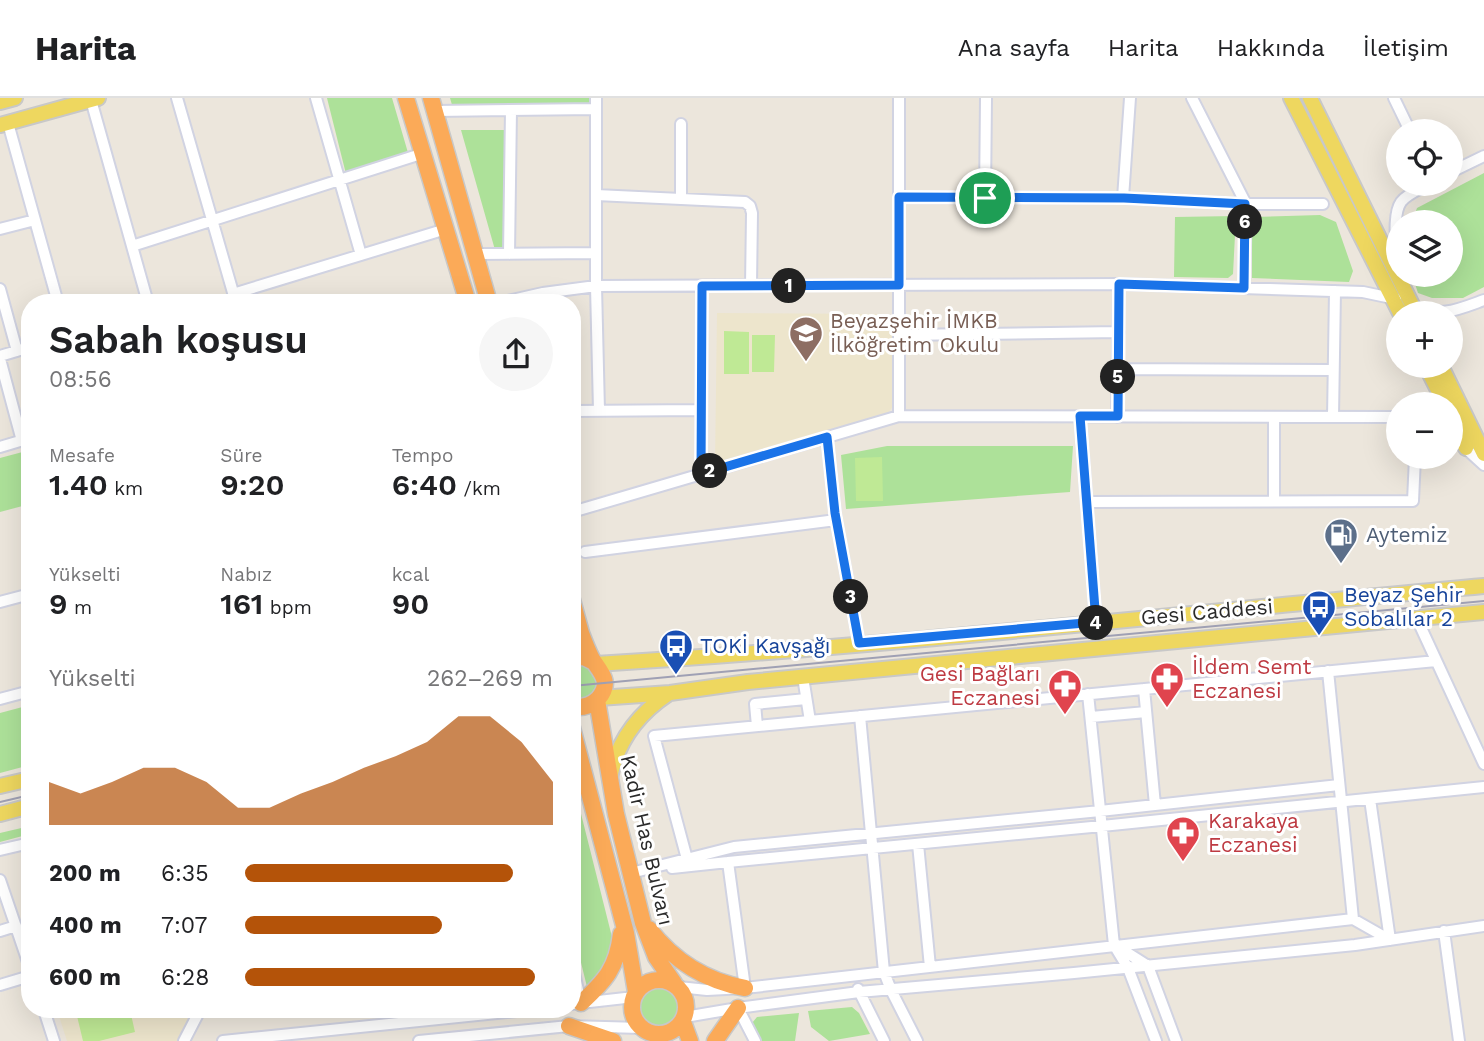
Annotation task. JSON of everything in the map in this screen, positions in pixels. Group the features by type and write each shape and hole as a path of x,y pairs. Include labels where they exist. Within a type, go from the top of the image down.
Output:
{"highway":[{"path":"406,98 465,294"},
{"path":"433,105 487,294"},
{"name":"Kadir Has Bulvarı","path":"581,630 595,663 602,671 603,690 598,699 610,783 641,916 656,957 676,985"},
{"path":"581,657 595,663"},
{"path":"581,707 598,699"},
{"name":"Kadir Has Bulvarı","path":"581,761 622,918 635,995"},
{"path":"641,916 662,944 689,967 718,982 745,988"},
{"path":"581,1000 601,983 616,961 622,918"},
{"path":"653,980 676,985 686,998 687,1011 684,1020 667,1034 648,1033 634,1017 632,1004 635,995 653,980"},
{"path":"715,1041 738,1008"},
{"path":"684,1020 690,1041"},
{"path":"569,1026 612,1041"}],"main road":[{"path":"0,102 15,98"},
{"path":"1291,98 1397,301"},
{"path":"1310,98 1386,251"},
{"path":"4,124 95,99"},
{"path":"1447,378 1484,454"},
{"path":"1463,442 1466,448"},
{"name":"Gesi Caddesi","path":"595,663 859,643 1484,586"},
{"name":"Gesi Caddesi","path":"598,699 1484,612"},
{"path":"610,783 614,761 631,729 643,713 670,693"},
{"path":"581,771 586,780"},
{"path":"0,786 21,781"},
{"path":"0,814 21,808"}],"street":[{"path":"177,98 234,294"},
{"path":"316,98 361,255"},
{"path":"899,98 899,416"},
{"path":"985,198 986,98"},
{"path":"1124,198 1130,98"},
{"path":"1192,98 1245,204 1244,288"},
{"path":"1394,98 1404,119"},
{"path":"95,99 145,294"},
{"path":"433,105 511,110 596,104 596,286 600,411"},
{"path":"509,254 511,110"},
{"path":"4,124 56,294"},
{"path":"681,124 681,198"},
{"path":"132,247 424,153"},
{"path":"1463,166 1484,156"},
{"path":"596,195 742,201 750,206 752,213 751,286"},
{"path":"1398,210 1403,200 1410,196"},
{"path":"899,197 1124,198 1245,204 1323,204"},
{"path":"0,229 35,220"},
{"path":"247,294 446,229"},
{"path":"476,254 596,253"},
{"path":"539,294 596,286 1119,284 1363,292 1393,298"},
{"path":"1118,416 1119,284"},
{"path":"701,474 702,286"},
{"path":"0,289 17,351"},
{"path":"1333,417 1335,291"},
{"path":"1463,308 1484,300"},
{"path":"899,335 1119,332"},
{"path":"21,350 0,357 21,423"},
{"path":"1118,369 1334,370"},
{"path":"581,411 701,410"},
{"path":"581,509 899,416 1386,417"},
{"path":"1080,416 1096,622"},
{"path":"1274,417 1274,501"},
{"path":"827,437 836,520 859,643"},
{"path":"0,447 21,441"},
{"path":"1463,445 1484,466"},
{"path":"1087,502 1413,501 1414,469"},
{"path":"585,552 836,520"},
{"path":"0,602 21,596"},
{"path":"1417,619 1484,764"},
{"path":"687,859 654,736 1436,661"},
{"path":"1328,671 1353,919"},
{"path":"803,677 810,721"},
{"path":"1144,689 1155,806"},
{"path":"0,699 21,693"},
{"path":"1088,694 1114,945 1128,968 1156,1041"},
{"path":"757,726 755,704 806,699"},
{"path":"1091,717 1146,712"},
{"path":"860,716 884,972 917,1041"},
{"path":"631,873 734,847 1155,806 1339,785"},
{"path":"631,873 1484,787"},
{"path":"1370,799 1390,940"},
{"path":"918,844 930,967"},
{"path":"0,850 21,845"},
{"path":"728,862 745,988"},
{"path":"0,880 21,932 0,931"},
{"path":"676,985 707,990 745,988 1353,919 1390,940"},
{"path":"684,1020 738,1008 859,992 1355,945 1484,926"},
{"path":"1444,932 1459,1041"},
{"path":"1114,945 1148,966 1177,1041"},
{"path":"855,976 859,992 884,1041"},
{"path":"0,985 21,979"},
{"path":"581,1003 635,995"},
{"path":"738,1008 755,1041"},
{"path":"47,1018 54,1041"},
{"path":"184,1041 196,1018"},
{"path":"223,1041 417,1018"},
{"path":"419,1041 569,1026 648,1033"}],"shaded area":[{"name":"Beyazşehir İMKB İlköğretim Okulu","path":"717,313 887,314 893,323 895,404 887,414 722,468 715,464"},
{"path":"60,1018 194,1018 181,1041 67,1041"}],"green space":[{"path":"327,98 392,98 411,163 348,182"},
{"path":"450,98 592,98 592,114 455,115"},
{"path":"461,130 513,130 512,257 497,257"},
{"path":"1484,173 1484,287 1463,298 1432,298 1418,293 1416,287 1463,287 1463,210 1416,210 1440,196 1463,196 1463,184"},
{"path":"1320,215 1336,222 1353,271 1349,282 1252,278 1252,217"},
{"path":"1236,216 1233,274 1228,278 1174,277 1175,217"},
{"path":"724,331 749,332 749,374 724,374"},
{"path":"752,335 775,335 774,372 752,372"},
{"path":"887,446 1073,446 1070,492 846,509 841,455"},
{"path":"21,452 21,506 0,512 0,458"},
{"path":"882,457 883,501 856,501 855,458"},
{"path":"581,665 586,665 597,678 593,693 583,700"},
{"path":"21,707 21,767 0,773 0,713"},
{"path":"581,814 613,941 610,959 588,991 581,963"},
{"path":"21,828 21,836 0,842 0,833"},
{"path":"660,986 675,992 681,1007 675,1022 660,1028 645,1022 639,1007 645,992"},
{"path":"852,1007 859,1013 870,1034 829,1041 811,1027 808,1011"},
{"path":"799,1013 795,1041 762,1041 752,1023 757,1017"},
{"path":"77,1018 132,1018 135,1032 99,1041 83,1041"}],"tram line":[{"path":"581,685 1484,601"},
{"path":"0,802 21,797"}],"place":[{"name":"Beyazşehir İMKB İlköğretim Okulu","path":"806,363"},
{"name":"Aytemiz","path":"1341,565"},
{"name":"Beyaz Şehir Sobalılar 2","path":"1319,637"},
{"name":"TOKİ Kavşağı","path":"676,676"},
{"name":"İldem Semt Eczanesi","path":"1167,709"},
{"name":"Gesi Bağları Eczanesi","path":"1065,716"},
{"name":"Karakaya Eczanesi","path":"1183,863"}],"route":[{"path":"899,197 985,198 1124,198 1245,204 1244,288 1119,284 1118,416 1080,416 1096,622 859,643 835,513 827,437 701,474 702,286 899,285 899,197"}]}
